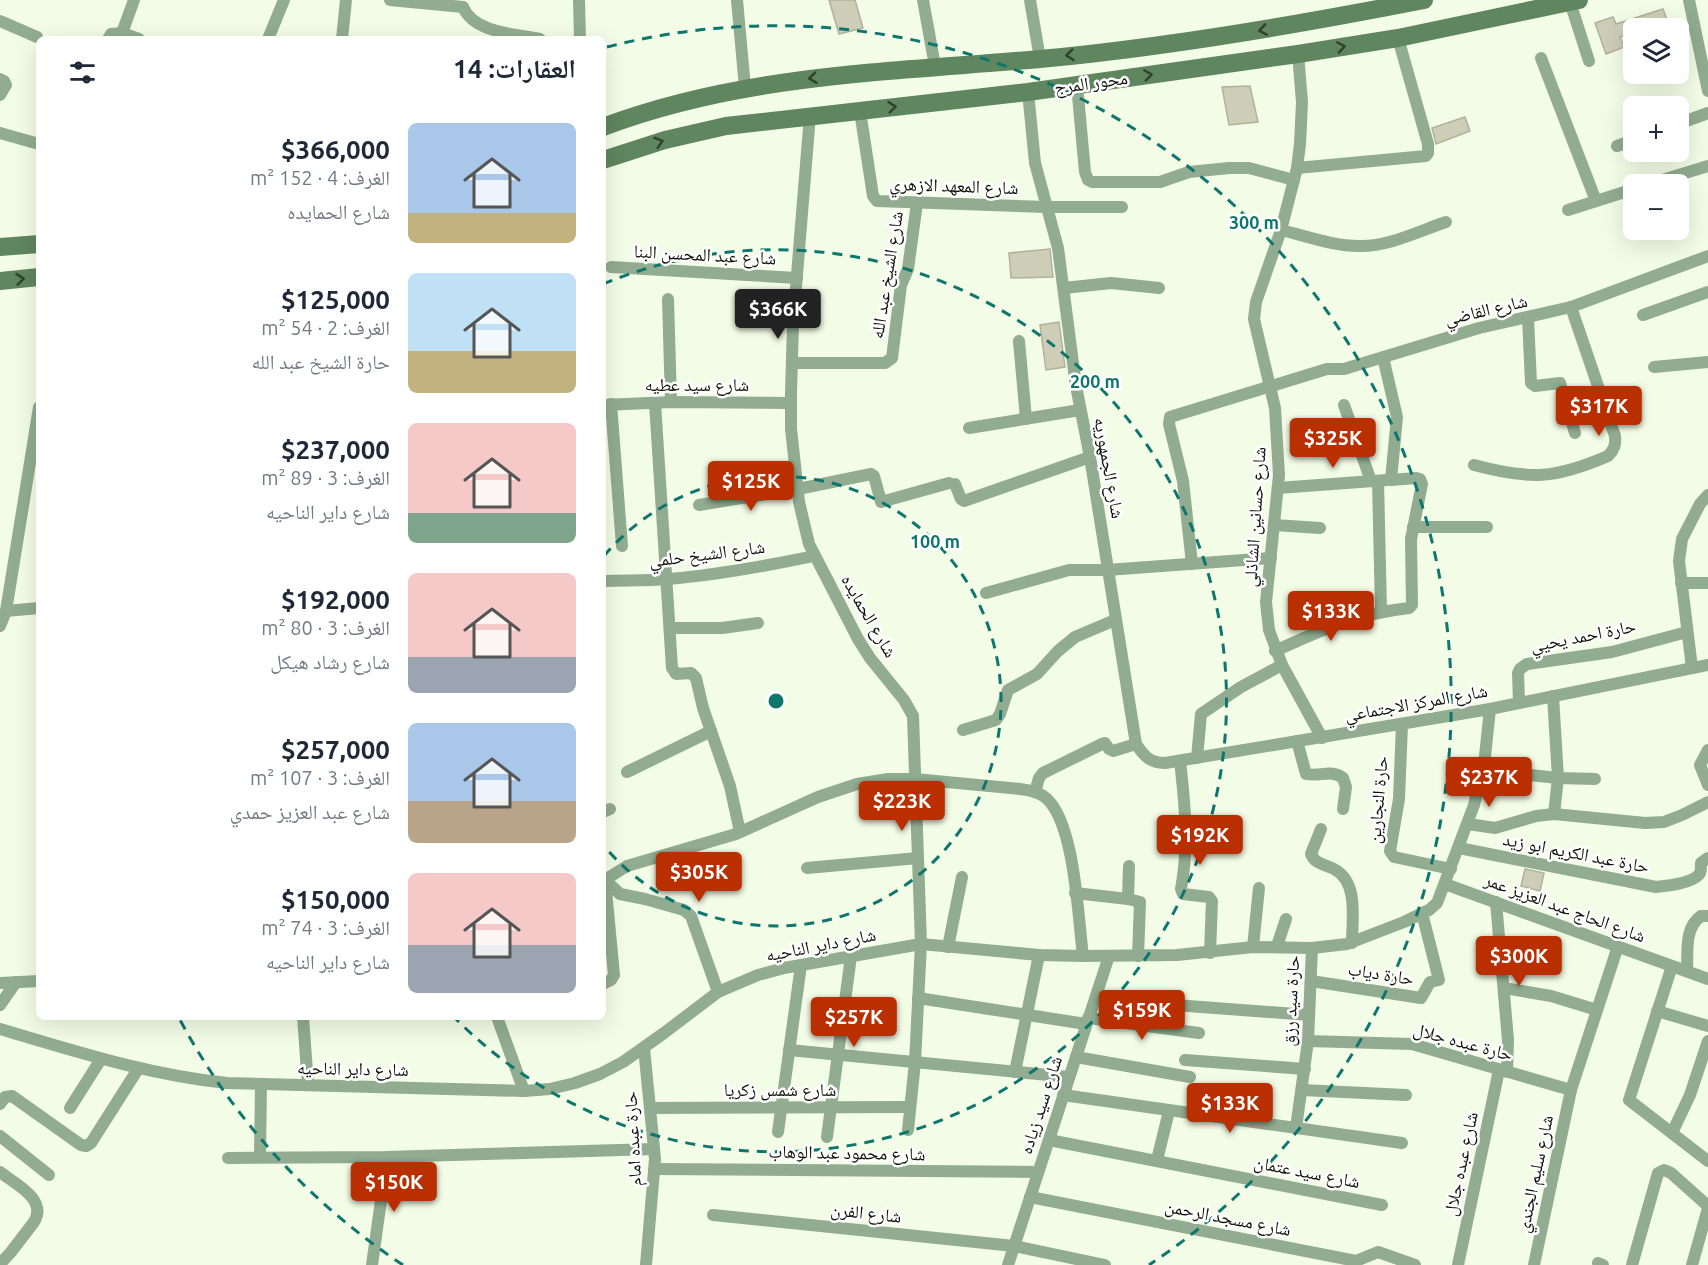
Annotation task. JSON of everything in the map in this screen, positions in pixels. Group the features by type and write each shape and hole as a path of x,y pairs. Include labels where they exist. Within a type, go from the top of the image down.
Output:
{"main road":[{"name":"محور المرج","path":"606,126 659,107 745,88 840,74 1040,58 1221,37 1294,25 1378,4 1424,0"},
{"name":"محور المرج","path":"606,159 665,140 754,122 1028,92 1298,54 1398,38 1575,1"},
{"path":"691,99 698,132"},
{"path":"0,247 36,243"},
{"path":"0,281 36,277"}],"street":[{"path":"122,33 134,0"},
{"path":"269,36 284,0"},
{"path":"342,36 346,0"},
{"path":"390,0 464,3 466,14 477,25 526,36"},
{"path":"579,0 580,36"},
{"path":"737,0 745,88"},
{"path":"923,0 935,66"},
{"path":"1030,0 1040,58"},
{"path":"1689,0 1708,91"},
{"path":"1575,1 1589,61"},
{"path":"0,21 36,36"},
{"path":"110,36 122,33 130,36"},
{"path":"1077,85 1085,172 1088,180 1092,182 1160,183 1189,172 1229,168 1249,168 1295,174 1426,156 1428,144 1398,38"},
{"name":"شارع حسانين الشاذلي","path":"1298,54 1302,102 1300,144 1281,230 1256,302 1254,319 1270,387 1280,455 1267,615 1275,651 1322,738"},
{"path":"1541,58 1596,201"},
{"path":"0,79 6,85 0,95"},
{"name":"شارع الجمهوريه","path":"1028,92 1035,163 1058,248 1080,410 1090,458 1136,744"},
{"name":"شارع المعهد الازهري","path":"860,111 874,199 879,202 1122,207"},
{"path":"1689,120 1708,113"},
{"name":"شارع الحمايده","path":"810,115 797,278 791,429 798,489 807,537 814,556 864,648 909,707 914,725 921,944 915,1062 908,1130"},
{"path":"0,133 36,143"},
{"path":"1617,146 1623,144"},
{"path":"1682,174 1708,166"},
{"path":"1568,210 1623,192"},
{"name":"شارع الشيخ عبد الله","path":"792,363 885,363 890,361 894,355 901,285 908,269 917,203"},
{"path":"1281,230 1345,245 1360,246 1375,245 1446,222"},
{"name":"شارع القاضي","path":"1192,564 1183,481 1168,420 1170,417 1328,369 1344,369 1479,328 1571,308 1708,256"},
{"name":"شارع عبد المحسن البنا","path":"611,267 797,278"},
{"path":"1064,288 1112,283 1159,288"},
{"path":"1643,315 1708,292"},
{"path":"668,299 671,402"},
{"path":"1474,465 1508,474 1542,476 1576,470 1612,452 1615,447 1615,436 1571,308"},
{"path":"1528,318 1531,383 1535,386 1560,383 1575,433"},
{"path":"1019,341 1026,419"},
{"path":"1381,611 1380,480 1397,417 1383,357"},
{"path":"1654,367 1708,362"},
{"name":"شارع سيد عطيه","path":"607,405 671,402 791,403"},
{"path":"655,403 672,671 676,674 694,675 730,786 740,832"},
{"path":"607,405 622,546"},
{"path":"1344,405 1380,480"},
{"path":"969,428 1080,410"},
{"path":"0,626 34,472 36,446"},
{"path":"699,505 872,474 881,502 952,484 961,500 964,501 1090,458"},
{"path":"1275,651 1339,622 1381,611 1409,608 1412,605 1410,553 1422,487 1421,482 1416,478 1278,488"},
{"path":"1692,668 1679,561 1682,539 1695,512 1708,495"},
{"path":"1274,525 1320,528"},
{"path":"1413,527 1486,527"},
{"name":"شارع الشيخ حلمي","path":"606,581 667,579 772,565 814,556"},
{"path":"986,593 1062,571 1271,558"},
{"path":"1681,583 1708,583"},
{"path":"3,615 36,609"},
{"path":"963,730 996,720 1008,690 1037,674 1075,637 1115,620"},
{"path":"670,628 722,628 758,623"},
{"name":"حارة احمد يحيي","path":"1519,703 1518,673 1527,664 1612,652 1687,632"},
{"path":"1197,758 1201,714 1241,687 1282,665"},
{"name":"شارع المركز الاجتماعي","path":"1136,744 1146,757 1156,763 1197,758 1490,709 1708,665"},
{"path":"1553,696 1558,778 1554,814"},
{"name":"شارع داير الناحيه","path":"0,1029 138,1069 195,1080 524,1091 550,1089 575,1083 623,1062 718,992 758,975 851,956 921,944 1039,955 1138,956 1210,953 1253,947 1312,948 1352,943 1422,913 1437,903 1468,824 1483,770 1490,709"},
{"name":"حارة النجارين","path":"1402,724 1399,799 1390,851 1394,856 1451,869"},
{"path":"627,772 711,731"},
{"path":"1297,741 1306,774 1311,776 1335,773 1343,778 1346,787 1343,809"},
{"path":"1035,792 1043,773 1104,743 1113,751 1136,744"},
{"path":"1708,750 1700,765 1708,785"},
{"path":"1180,760 1186,819 1186,846 1180,889 1183,894 1211,898 1210,953"},
{"path":"1483,770 1558,778 1595,779"},
{"path":"606,879 627,866 740,832 819,797 857,784 888,779 915,779 1035,792 1045,797 1053,805 1061,820 1067,842 1083,956"},
{"path":"1468,824 1495,828 1536,816 1554,814 1664,822 1708,802"},
{"path":"1321,829 1311,854 1315,861 1332,868 1346,879 1351,893 1352,943"},
{"name":"حارة عبد الكريم ابو زيد","path":"1459,848 1656,887 1677,884 1698,876 1701,863 1708,858"},
{"path":"807,868 918,858"},
{"path":"1128,899 1130,866"},
{"path":"948,947 962,877"},
{"path":"606,882 620,894 684,910 691,916 718,992"},
{"name":"شارع الحاج عبد العزيز عمر","path":"1445,884 1708,979"},
{"path":"1253,947 1259,888"},
{"path":"1075,893 1140,902 1138,956"},
{"name":"شارع عبده جلال","path":"1458,1265 1503,1071 1508,1040 1496,902"},
{"name":"حارة دياب","path":"1311,981 1422,998 1430,982 1439,980 1422,913"},
{"path":"1687,971 1692,926 1701,916 1708,916"},
{"path":"606,917 608,954 614,975 606,982"},
{"path":"1277,946 1286,919"},
{"name":"شارع سليم الجندي","path":"1534,1265 1571,1090 1618,946"},
{"name":"حارة سيد رزق","path":"1296,1128 1308,1041 1312,948"},
{"path":"1015,1072 1039,955"},
{"path":"827,1137 851,956"},
{"name":"شارع سيد زياده","path":"1008,1265 1109,956"},
{"path":"778,1132 801,965"},
{"path":"1672,966 1629,1100 1708,1161"},
{"path":"0,983 36,981"},
{"path":"0,1005 15,982"},
{"path":"1504,988 1551,996 1597,1010"},
{"path":"918,998 1026,1015 1199,1033"},
{"path":"1161,1004 1309,1015"},
{"path":"1658,1011 1708,1026"},
{"path":"303,1020 308,1085"},
{"path":"498,1020 524,1091"},
{"name":"حارة عبده جلال","path":"1308,1041 1412,1044 1571,1090"},
{"path":"1672,1133 1690,1095 1708,1041"},
{"name":"حارة عبده امام","path":"644,1047 655,1169 646,1265"},
{"path":"789,1050 1069,1077"},
{"path":"1076,1057 1190,1077"},
{"path":"70,1108 101,1059"},
{"path":"1185,1060 1305,1069"},
{"path":"0,1104 5,1097 12,1096 81,1145 86,1146 91,1143 138,1069"},
{"path":"260,1157 261,1084"},
{"path":"1302,1090 1406,1095"},
{"path":"1064,1095 1402,1143"},
{"name":"شارع شمس زكريا","path":"650,1108 910,1107"},
{"path":"1157,1160 1169,1111"},
{"path":"0,1136 48,1174"},
{"name":"شارع سيد عتمان","path":"1049,1140 1382,1205"},
{"path":"228,1158 654,1149"},
{"path":"372,1265 387,1156"},
{"name":"شارع محمود عبد الوهاب","path":"655,1169 1038,1172"},
{"path":"1632,1265 1654,1181 1660,1171 1671,1173 1708,1207 1692,1265"},
{"path":"0,1172 34,1198 38,1207 34,1222 0,1264"},
{"name":"شارع مسجد الرحمن","path":"1030,1197 1356,1261 1368,1260 1378,1252 1415,1265"},
{"name":"شارع الفرن","path":"713,1215 1014,1246 1105,1265"}],"building":[{"path":"829,0 855,0 863,28 839,34"},
{"path":"1663,9 1666,18 1635,18"},
{"path":"1613,17 1616,24 1623,22 1623,36 1620,37 1623,47 1606,54 1595,23"},
{"path":"1250,86 1258,122 1229,125 1222,87"},
{"path":"1465,117 1470,131 1436,144 1432,128"},
{"path":"1050,249 1053,277 1011,278 1009,253"},
{"path":"1059,322 1065,367 1046,370 1040,325"},
{"path":"1525,869 1544,873 1540,891 1521,886"}]}
